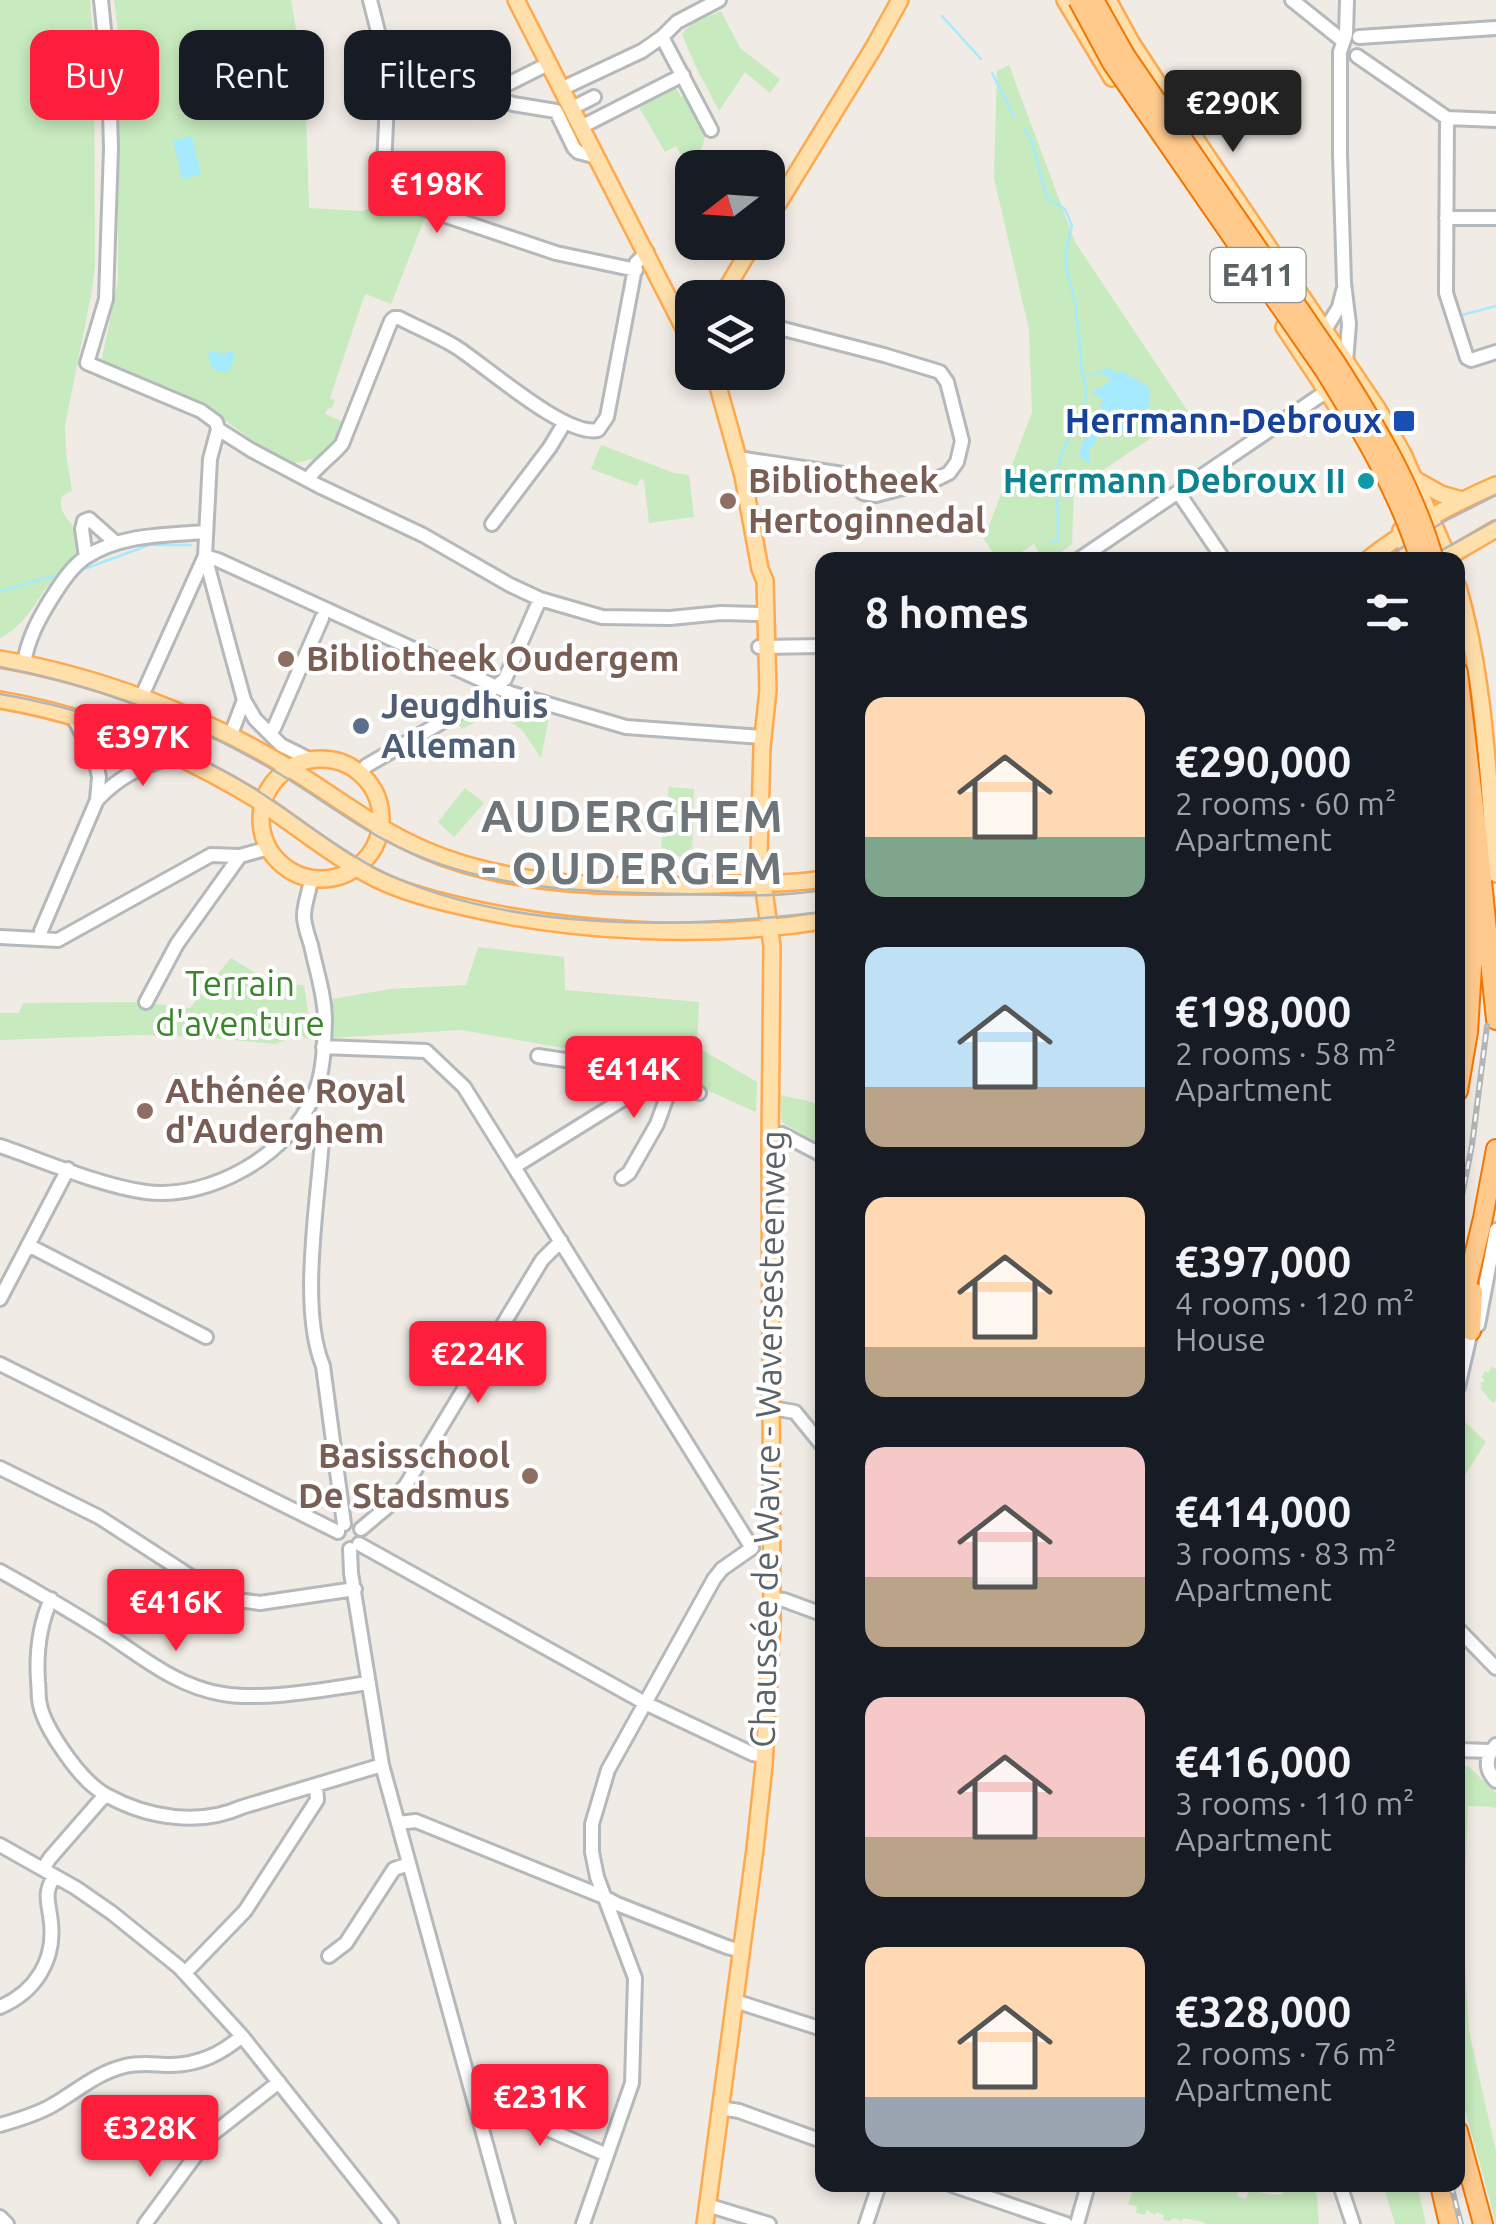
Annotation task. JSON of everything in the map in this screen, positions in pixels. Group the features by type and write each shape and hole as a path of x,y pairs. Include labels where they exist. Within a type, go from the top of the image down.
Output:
{"highway":[{"name":"E411","path":"1078,0 1112,62 1356,420 1384,472 1417,552"},
{"name":"E411","path":"1094,0 1125,55 1368,412 1439,552"},
{"path":"1465,757 1496,1020"},
{"path":"1465,810 1472,842 1474,935 1465,1049"},
{"path":"1465,1324 1490,1224 1496,1149"},
{"path":"1465,2156 1483,2224"},
{"path":"1442,2192 1449,2224"}],"main road":[{"path":"516,0 675,307"},
{"path":"785,192 900,0"},
{"path":"1065,0 1111,76 1327,391 1374,470 1408,552"},
{"path":"1108,0 1131,42 1377,408 1415,479 1441,552"},
{"path":"1310,364 1325,330"},
{"name":"Chaussée de Wavre - Waversesteenweg","path":"705,2224 765,1756 772,1599 772,946 759,856 762,738 768,690 758,614 760,569 752,519 719,390"},
{"path":"1415,479 1441,494 1462,500"},
{"path":"1379,552 1431,517 1496,486"},
{"path":"1455,552 1496,529"},
{"name":"Chaussée de Wavre - Waversesteenweg","path":"760,569 765,580 764,647"},
{"path":"1465,622 1488,702 1496,874"},
{"path":"0,660 69,674 141,698 230,737 288,768 381,828 446,858 535,878 599,885 786,884 815,880"},
{"path":"0,700 73,717 174,756 263,804 356,868 411,892 509,918 617,929 769,928 815,922"},
{"path":"309,759 336,760 361,773 372,784 382,814 372,852 356,868 327,879 311,878 286,868 263,834 263,804 274,780 288,768 309,759"}],"street":[{"path":"100,0 108,78 109,226 106,299 87,363 201,410 216,422 205,556 244,700 272,738 309,759"},
{"path":"370,0 378,30"},
{"path":"566,102 662,37 677,22 720,0"},
{"path":"1292,0 1447,118 1496,120"},
{"path":"1346,362 1350,324 1340,219 1341,80 1350,45 1347,6"},
{"path":"1350,45 1496,28"},
{"path":"662,37 711,130"},
{"path":"511,88 548,64"},
{"path":"581,127 683,75"},
{"path":"511,94 566,102 594,97"},
{"path":"566,102 574,148 596,157"},
{"path":"1447,118 1446,294 1467,358 1496,352"},
{"path":"387,120 383,187 390,198 556,253 636,270"},
{"path":"1446,218 1496,218"},
{"path":"308,479 316,466 342,444 394,318 458,348 543,410 592,432 598,430 607,417 638,259 647,252"},
{"path":"1325,330 1340,306 1344,283"},
{"path":"738,458 843,474 864,493 876,495 937,478 949,473 957,462 962,441 947,382 940,372 785,329"},
{"path":"1090,552 1327,391"},
{"path":"492,524 565,422"},
{"path":"218,429 250,450 423,535 540,599 602,618 758,614"},
{"path":"1178,492 1219,552"},
{"path":"86,557 84,521 89,519 115,542"},
{"path":"24,664 41,614 86,557 115,542 206,532"},
{"path":"205,556 510,693 626,727 762,738"},
{"path":"141,698 205,556"},
{"path":"361,773 366,766 497,687 505,679 540,599"},
{"path":"274,728 322,618"},
{"path":"764,647 815,646"},
{"path":"230,737 244,700"},
{"path":"73,717 95,758 98,800"},
{"path":"41,939 41,931 98,800 132,771 174,756"},
{"path":"0,937 58,940 210,855 240,856 269,848"},
{"path":"146,1002 177,944 240,856"},
{"path":"0,1146 126,1188 150,1192 198,1188 222,1180 248,1168 280,1142 304,1116 321,1077 324,1003 304,918 311,878"},
{"path":"323,1047 426,1051 464,1087 752,1548"},
{"path":"538,1056 613,1067 700,1093"},
{"path":"514,1167 652,1078"},
{"path":"622,1178 629,1173 656,1124 672,1084"},
{"path":"304,1116 317,1125 322,1140 310,1296 317,1352 323,1366 341,1528 339,1544 355,1547 644,1704 752,1754 765,1756"},
{"path":"772,1134 782,1134 815,1152"},
{"path":"0,1300 68,1169"},
{"path":"361,1529 406,1485 542,1260 560,1241"},
{"path":"28,1245 206,1336"},
{"path":"0,1364 341,1528 354,1523 361,1529 363,1537 355,1547 354,1589 382,1764 508,2224"},
{"path":"772,1408 795,1412 815,1437"},
{"path":"0,1468 98,1517 224,1598 260,1603 354,1589"},
{"path":"583,2224 632,2083 635,1978 597,1877 592,1824 608,1770 714,1579 752,1548 772,1548"},
{"path":"0,1570 51,1598 173,1678 202,1689 224,1695 258,1696 369,1683"},
{"path":"51,1598 38,1640 40,1704 52,1734 70,1761 105,1795 152,1814 202,1818 226,1814 382,1764"},
{"path":"772,1599 815,1611"},
{"path":"1465,1636 1496,1668"},
{"path":"1465,1755 1482,1761 1491,1754"},
{"path":"1491,1754 1489,1772 1496,1781"},
{"path":"186,1973 245,1912 317,1800 316,1784"},
{"path":"0,2007 18,1999 35,1983 47,1961 52,1924 46,1894 48,1872 105,1795"},
{"path":"398,1823 416,1820 726,1948 742,1950"},
{"path":"0,1846 112,1913 186,1973 242,2036 391,2224"},
{"path":"330,1956 346,1943 394,1869 409,1864"},
{"path":"735,2002 815,2027"},
{"path":"0,2126 43,2110 110,2070 200,2061 215,2056 242,2036"},
{"path":"145,2224 210,2136 279,2082"},
{"path":"476,2107 492,2104 607,2156"},
{"path":"720,2108 815,2138"},
{"path":"866,2224 877,2192"},
{"path":"972,2192 1066,2224"},
{"path":"1078,2224 1086,2192"},
{"path":"1342,2192 1352,2224"},
{"path":"707,2205 768,2224"},
{"path":"0,2218 7,2224"}],"green space":[{"path":"0,0 90,0 92,30 30,30 30,120 94,120 95,265 65,425 72,491 62,496 61,503 78,545 69,566 26,617 0,638"},
{"path":"114,0 291,0 296,30 179,30 179,120 306,120 309,208 363,211 373,206 395,214 409,212 425,217 391,304 366,294 364,297 330,398 335,400 325,414 343,422 335,443 313,459 292,464 199,404 101,363 118,280 118,120 159,120 159,30 118,30"},
{"path":"721,11 740,48 780,79 770,93 745,72 719,111 682,34 694,23"},
{"path":"1009,65 1075,242 1189,413 1074,489 1072,544 1061,552 1038,552 1034,544 1022,552 993,552 984,539 1032,412 1029,330 994,178 997,71"},
{"path":"676,88 681,97 687,94 705,132 700,150 678,150 676,146 665,152 639,107"},
{"path":"601,445 689,475 694,517 649,523 644,480 640,479 637,486 591,469"},
{"path":"496,701 549,717 541,758 522,730 496,711 462,729 458,723"},
{"path":"669,787 694,789 692,857 670,854 661,846"},
{"path":"465,788 484,803 454,837 438,822"},
{"path":"478,947 564,957 565,990 699,1002 697,1047 757,1082 756,1112 644,1062 461,1030 330,1038 327,1000 390,989 466,985"},
{"name":"Terrain d'aventure","path":"231,958 272,983 304,985 312,1040 298,1035 275,1044 139,1035 0,1040 0,1013 19,1013 23,1003 139,1002 190,1008"},
{"path":"780,1095 815,1104 815,1141 783,1123"},
{"path":"1492,1366 1496,1369 1493,1403 1480,1388 1485,1371 1488,1373"},
{"path":"1465,1422 1486,1442 1465,1475"},
{"path":"1465,1766 1496,1793 1496,1809 1468,1806 1465,1882"},
{"path":"1465,1965 1469,2031 1496,2152 1496,2223 1465,2110"},
{"path":"1132,2192 1238,2192 1237,2196 1246,2199 1248,2192 1315,2192 1319,2224 1205,2224 1183,2218 1168,2221 1156,2212 1136,2213 1137,2206 1128,2204"},
{"path":"1385,2192 1419,2192 1426,2224 1395,2224"}],"water":[{"path":"192,136 201,174 182,179 173,140"},
{"path":"213,350 235,354 227,372 211,367 208,354"},
{"path":"1110,368 1147,386 1150,405 1121,433 1101,433 1090,449 1089,463 1079,452 1103,401 1092,394 1110,377 1090,374"}],"waterway":[{"path":"942,16 981,59"},
{"path":"992,73 1014,117"},
{"path":"1024,129 1031,139 1047,198 1065,209 1072,226 1066,265 1086,384 1084,406 1060,460 1058,540 1052,542"},
{"path":"1462,315 1496,306"},
{"path":"87,568 149,545 191,545"},
{"path":"0,591 61,574"}],"tram line":[{"path":"1395,552 1496,495"},
{"path":"1438,552 1496,520"},
{"path":"0,667 70,683 172,719 268,767 392,844 476,875 543,887 611,892 751,895 815,891"},
{"path":"0,694 94,716 184,751 242,781 375,868 425,889 479,905 536,915 653,923 815,913"}],"railway":[{"path":"1465,1180 1487,1026"},
{"path":"1453,2192 1461,2224"}],"place":[{"name":"Herrmann-Debroux","path":"1404,421"},
{"name":"Herrmann Debroux II","path":"1366,481"},
{"name":"Bibliotheek Hertoginnedal","path":"728,501"},
{"name":"Bibliotheek Oudergem","path":"286,659"},
{"name":"Jeugdhuis Alleman","path":"361,726"},
{"name":"Athénée Royal d'Auderghem","path":"145,1111"},
{"name":"Basisschool De Stadsmus","path":"530,1476"}],"district":[{"name":"AUDERGHEM - OUDERGEM","path":"633,842"}]}
